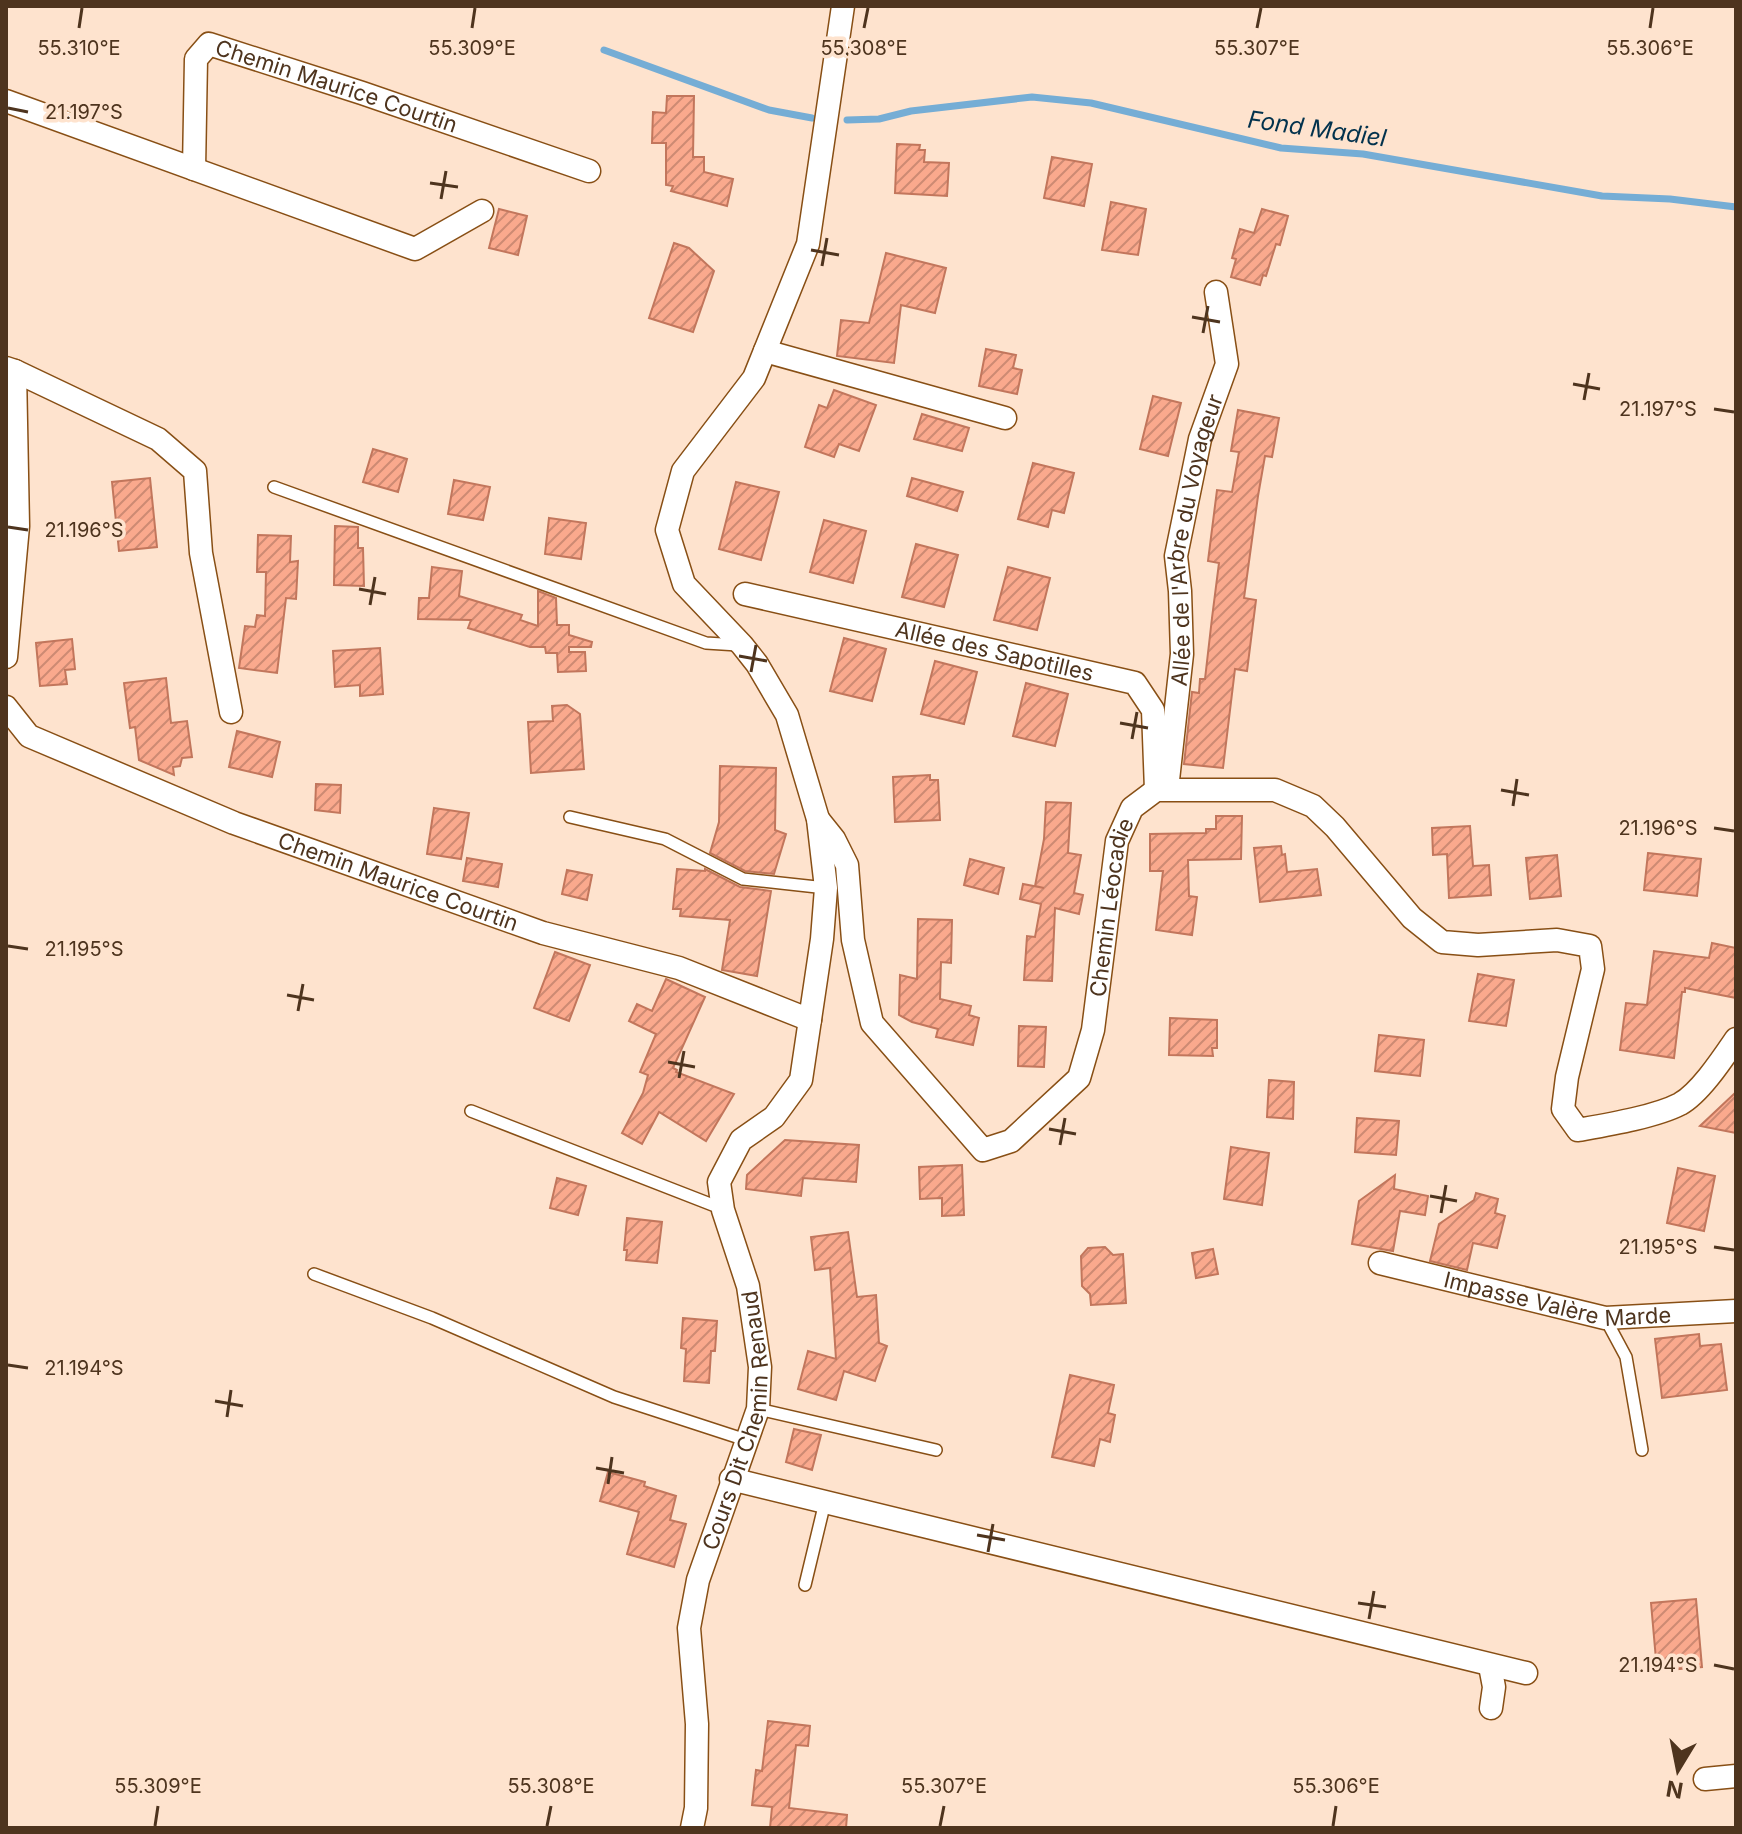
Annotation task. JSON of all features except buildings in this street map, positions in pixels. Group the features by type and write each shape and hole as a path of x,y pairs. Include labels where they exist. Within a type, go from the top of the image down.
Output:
{"street":[{"name":"Cours Dit Chemin Renaud","path":"692,1828 696,1808 697,1724 689,1628 698,1580 758,1409 760,1367 748,1286 723,1210 719,1182 741,1140 774,1117 801,1080 822,939 826,888 818,819 787,715 757,664 684,584 667,530 683,471 754,378 808,244 843,6"},
{"name":"Chemin Maurice Courtin","path":"194,169 196,59 209,44 589,171"},
{"path":"6,101 415,249 482,211"},
{"name":"Allée de l'Arbre du Voyageur","path":"1162,790 1182,654 1176,556 1200,439 1227,364 1216,292"},
{"path":"765,351 1005,418"},
{"path":"6,657 18,526 12,497 11,370 158,439 195,471 201,553 231,712"},
{"name":"Allée des Sapotilles","path":"745,594 1135,683 1153,710 1162,790"},
{"name":"Chemin Maurice Courtin","path":"6,707 29,736 234,823 543,933 679,968 810,1020"},
{"path":"1162,790 1275,790 1313,806 1335,827 1412,918 1442,942 1478,945 1557,940 1590,946 1593,969 1567,1077 1563,1109 1578,1130 1619,1123 1681,1103 1716,1070 1736,1039"},
{"name":"Chemin Léocadie","path":"818,819 834,839 847,865 853,940 872,1023 983,1150 1011,1141 1079,1078 1093,1030 1117,841 1132,808 1162,790"},
{"name":"Impasse Valère Marde","path":"1380,1263 1605,1318 1736,1311"},
{"path":"731,1479 1526,1673"},
{"path":"1490,1666 1494,1687 1491,1708"},
{"path":"1705,1779 1736,1776"}],"lane":[{"path":"274,487 706,643 742,645"},
{"path":"570,817 665,839 743,879 826,888"},
{"path":"471,1111 723,1210"},
{"path":"314,1274 432,1318 614,1397 746,1440"},
{"path":"1605,1318 1626,1357 1642,1450"},
{"path":"758,1409 936,1450"},
{"path":"805,1585 825,1502"}],"waterway":[{"name":"Fond Madiel","path":"604,50 769,110 812,118"},
{"name":"Fond Madiel","path":"847,120 879,119 911,111 1032,97 1091,103 1281,148 1363,154 1602,196 1670,199 1736,207"}]}
